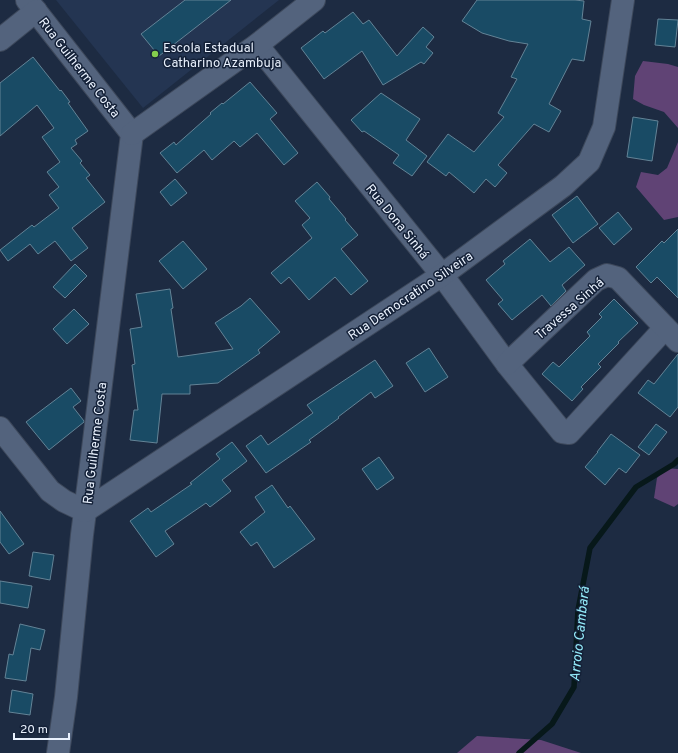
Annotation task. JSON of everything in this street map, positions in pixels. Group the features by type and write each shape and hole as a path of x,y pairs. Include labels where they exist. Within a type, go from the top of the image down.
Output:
{"street":[{"path":"132,134 257,45 314,0"},
{"name":"Rua Democratino Silveira","path":"86,511 442,275 563,186 590,162 604,127 623,0"},
{"path":"0,40 31,5"},
{"name":"Rua Guilherme Costa","path":"31,5 132,134 86,511 66,697 58,753"},
{"name":"Rua Dona Sinhá","path":"257,45 442,275 507,364 562,432 569,433"},
{"name":"Travessa Sinhá","path":"507,364 596,280 607,275 618,278 672,334 569,433"},
{"path":"0,428 50,491 64,501 86,511"}],"shaded area":[{"name":"Escola Estadual Catharino Azambuja","path":"56,0 279,0 143,108"},
{"path":"643,61 668,64 678,67 678,128 664,112 644,105 633,99 635,76"},
{"path":"678,142 678,217 664,220 636,187 641,172 658,175 667,168"},
{"path":"665,468 678,469 678,504 674,507 654,498 657,478"},
{"path":"477,736 541,740 581,753 457,753"}],"building":[{"path":"185,0 231,0 159,56 141,34"},
{"path":"477,0 584,1 582,19 591,21 584,61 572,59 549,104 561,111 549,132 534,124 498,165 507,173 495,187 486,179 474,193 449,172 446,176 427,162 448,134 474,152 504,117 498,113 517,79 511,77 528,44 509,41 482,33 462,21"},
{"path":"353,12 363,24 369,20 397,56 423,27 434,37 426,47 433,53 424,64 421,62 383,85 362,51 324,79 301,48 323,31 325,33"},
{"path":"658,19 678,20 675,47 655,45"},
{"path":"33,57 70,102 68,103 88,131 75,140 77,144 71,148 82,161 80,163 90,175 86,178 105,202 72,228 88,248 71,261 55,241 38,254 30,244 8,261 0,250 32,225 34,227 59,208 49,195 59,187 47,172 60,162 42,137 54,128 37,105 0,136 0,83"},
{"path":"250,82 277,113 270,119 298,153 284,165 257,133 240,147 234,141 212,160 204,150 177,173 160,153 174,142 176,145 211,114 210,113"},
{"path":"381,93 420,119 406,140 427,156 412,176 393,163 399,155 364,131 362,132 351,120"},
{"path":"633,117 658,121 652,161 627,157"},
{"path":"175,179 187,193 171,206 160,192"},
{"path":"317,182 358,235 341,249 368,281 351,295 335,277 309,300 289,277 281,284 271,273 312,238 302,225 310,218 295,201"},
{"path":"577,196 598,224 573,243 552,215"},
{"path":"618,212 632,229 614,245 599,228"},
{"path":"678,229 678,298 657,277 651,283 636,267 662,241 664,243"},
{"path":"530,239 550,262 569,247 585,265 562,285 566,291 551,306 542,295 512,320 498,304 503,300 486,280 505,264 503,261"},
{"path":"183,241 207,269 183,289 159,261"},
{"path":"75,264 87,276 65,298 53,287"},
{"path":"170,289 173,308 171,309 178,357 233,349 215,323 241,306 250,298 280,332 258,350 260,353 218,383 190,385 190,394 162,394 157,443 130,440 134,410 138,410 132,365 135,364 130,329 142,327 136,294"},
{"path":"614,299 638,323 598,364 601,367 581,387 583,389 572,401 542,374 553,362 559,367 590,336 587,332 602,317 599,314"},
{"path":"74,309 89,324 67,344 53,329"},
{"path":"429,348 448,377 425,392 406,363"},
{"path":"678,354 678,407 670,417 638,393 648,380 654,384"},
{"path":"375,360 393,386 375,398 371,392 309,440 311,442 266,473 246,446 261,435 268,445 313,413 307,405"},
{"path":"71,388 81,401 73,407 84,422 49,450 26,422"},
{"path":"656,424 667,432 649,455 638,447"},
{"path":"611,434 640,455 626,473 619,468 605,485 585,467"},
{"path":"232,442 247,461 222,480 231,491 210,507 206,503 165,531 174,544 156,557 130,521 148,508 151,512 192,484 190,483 220,459 216,454"},
{"path":"379,457 394,478 377,490 362,469"},
{"path":"272,485 288,508 290,506 315,539 274,568 257,542 251,546 240,532 265,512 255,497"},
{"path":"0,511 24,544 9,554 0,542"},
{"path":"33,552 54,555 50,580 29,576"},
{"path":"0,581 32,586 28,608 0,603"},
{"path":"20,624 45,630 40,650 31,648 26,681 5,678 9,654 13,655"},
{"path":"12,690 33,694 30,715 9,712"}],"waterway":[{"name":"Arroio Cambará","path":"519,753 552,724 574,687 578,610 590,548 636,487 674,464 678,460"}],"place":[{"name":"Escola Estadual Catharino Azambuja","path":"155,54"}]}
